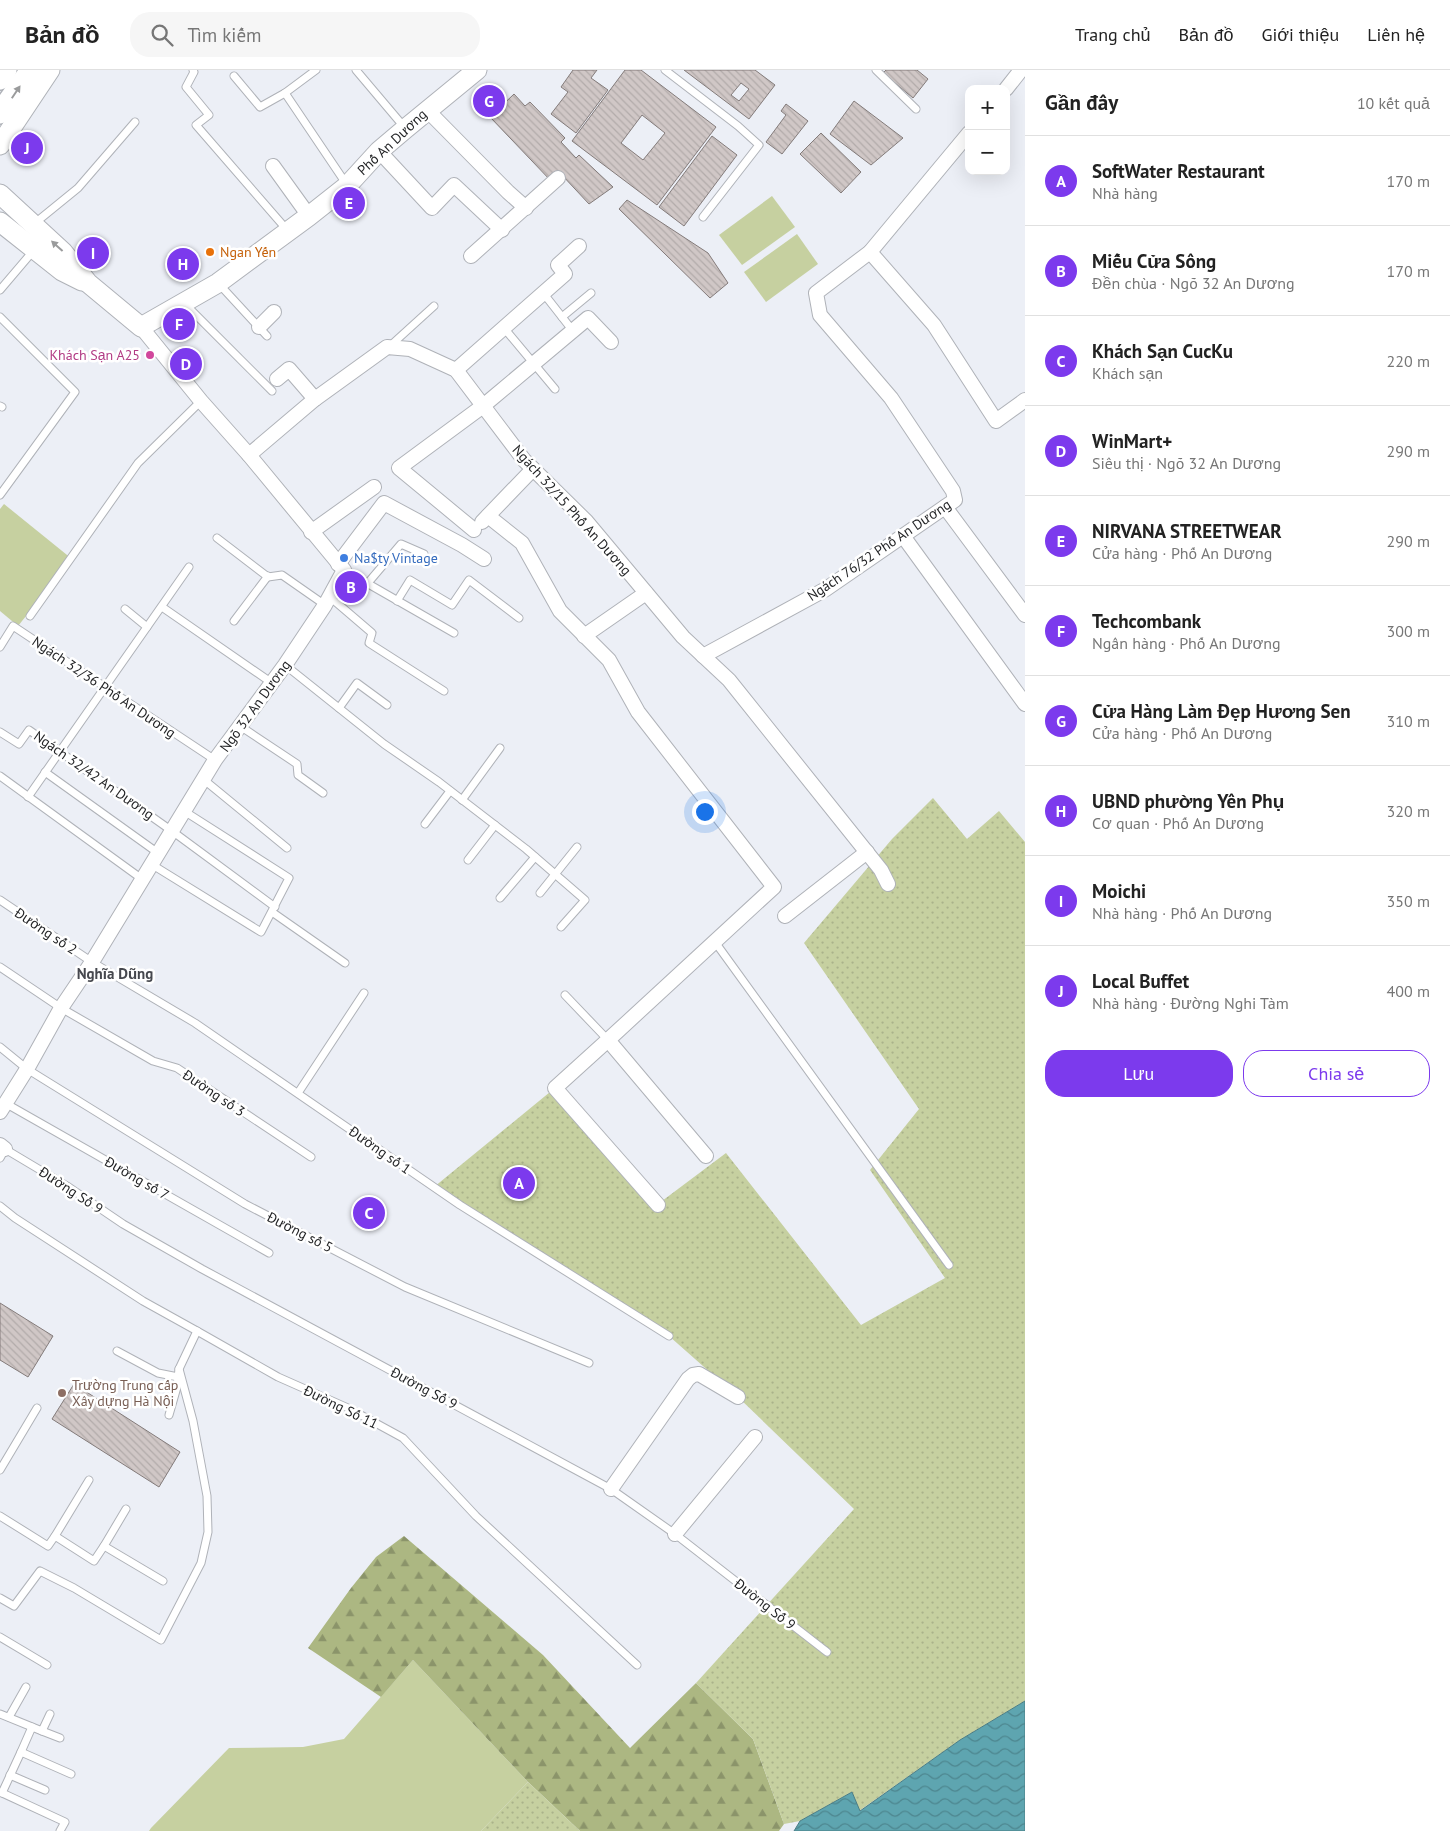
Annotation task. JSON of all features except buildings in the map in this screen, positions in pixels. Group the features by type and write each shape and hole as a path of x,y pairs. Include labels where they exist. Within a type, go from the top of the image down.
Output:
{"main road":[{"path":"0,79 6,70"},
{"path":"0,113 31,70"}],"street":[{"path":"0,145 50,70"},
{"path":"1009,85 1021,70"},
{"name":"Phố An Dương","path":"141,327 218,284 309,216 347,186 379,152 468,73"},
{"path":"427,110 526,208"},
{"name":"Ngách 76/32 Phố An Dương","path":"703,656 826,589 955,500 953,490 891,398 820,315 816,293 870,252 965,138"},
{"path":"379,152 432,208 454,184 502,230"},
{"path":"273,166 309,216"},
{"path":"471,256 558,178"},
{"path":"0,194 63,252 88,283 141,327 341,567"},
{"path":"0,222 62,271 88,283"},
{"path":"456,370 565,274 558,265 580,246"},
{"path":"870,252 934,325 996,421 1025,400"},
{"path":"263,331 274,312"},
{"path":"474,530 399,468 483,406 588,318 611,342"},
{"path":"249,455 315,399 388,348"},
{"name":"Ngách 32/15 Phố An Dương","path":"388,348 410,349 456,370 533,469 586,521 683,637 729,680 867,852 881,870 888,884"},
{"path":"274,385 289,369 315,399"},
{"path":"484,559 462,545 533,469"},
{"path":"311,532 374,487"},
{"name":"Ngõ 32 An Dương","path":"3,1108 61,1008 92,962 215,760 272,684 328,601 341,567 373,515 384,503 462,545"},
{"path":"945,507 1025,615"},
{"path":"488,516 522,543 560,611 609,660 638,712 774,888 555,1088 658,1205"},
{"path":"903,536 1025,704"},
{"path":"584,636 646,593"},
{"path":"785,916 867,852"},
{"path":"608,1040 706,1156"},
{"path":"611,1489 692,1375 699,1374 738,1397"},
{"path":"675,1534 754,1437"}],"lane":[{"path":"193,70 194,72 186,87 209,115 196,125 288,231"},
{"path":"234,76 260,107 285,93 316,70"},
{"path":"356,70 405,129"},
{"path":"665,70 738,126 759,145 703,216"},
{"path":"876,70 916,109"},
{"path":"285,93 347,186"},
{"path":"33,225 78,188 135,122"},
{"path":"0,290 34,250"},
{"path":"218,284 263,331"},
{"path":"562,317 591,293"},
{"path":"544,294 573,331"},
{"path":"185,304 274,385"},
{"path":"388,348 434,306"},
{"path":"0,317 75,392 0,495"},
{"path":"504,328 555,389"},
{"path":"30,616 138,464 201,401"},
{"path":"217,538 268,576 282,575 328,601 372,633 370,643 444,692"},
{"path":"367,584 401,544 424,554"},
{"path":"28,796 189,567"},
{"path":"341,567 367,584 454,633"},
{"path":"234,622 268,576"},
{"path":"397,601 410,580 452,605 469,580 519,618"},
{"path":"162,607 272,684"},
{"path":"125,609 147,627"},
{"name":"Ngách 32/36 Phố An Dương","path":"0,646 13,626 215,760"},
{"path":"285,665 384,744 495,825 585,900 561,927"},
{"path":"339,708 357,683 387,705"},
{"path":"240,726 297,764 298,775 323,793"},
{"name":"Ngách 32/42 An Dương","path":"0,732 19,744 29,730 172,830 344,963"},
{"path":"462,800 500,748"},
{"path":"45,772 154,859 261,932 288,878 184,812"},
{"path":"0,776 142,879"},
{"path":"203,779 288,848"},
{"path":"425,824 450,791"},
{"path":"468,860 495,825"},
{"path":"540,893 577,847"},
{"path":"500,898 535,857"},
{"name":"Đường số 2","path":"0,900 92,962"},
{"path":"715,942 949,1265"},
{"name":"Đường số 1","path":"92,962 196,1023 460,1205 669,1336"},
{"name":"Đường số 3","path":"0,966 61,1008 153,1061 178,1068 311,1157"},
{"path":"298,1093 364,993"},
{"path":"565,995 608,1040"},
{"name":"Đường số 5","path":"0,1047 27,1069 245,1204 405,1287 589,1363"},
{"name":"Đường số 7","path":"3,1108 269,1253"},
{"name":"Đường Số 9","path":"2,1151 67,1186 123,1224 202,1269 611,1489 675,1534 827,1652"},
{"name":"Đường Số 11","path":"0,1206 14,1218 143,1301 278,1378 348,1408 403,1438 476,1516 637,1665"},
{"path":"169,1415 179,1373 197,1331"},
{"path":"117,1350 158,1373 179,1373"},
{"path":"0,1598 14,1606 40,1570 161,1640 201,1563 208,1532 207,1496 193,1421 179,1373"},
{"path":"0,1470 37,1408"},
{"path":"0,1516 48,1546 89,1480"},
{"path":"55,1536 94,1561 126,1509"},
{"path":"104,1546 163,1581"},
{"path":"0,1637 47,1665"},
{"path":"9,1717 26,1687"},
{"path":"0,1714 60,1738"},
{"path":"42,1731 50,1714"},
{"path":"32,1727 1,1793 64,1822 60,1831"},
{"path":"21,1752 71,1774"},
{"path":"10,1775 45,1790"}],"green space":[{"path":"772,196 795,227 742,265 719,235"},
{"path":"797,234 818,264 766,302 744,272"},
{"path":"4,504 72,559 18,626 0,611 0,509"},
{"path":"933,798 967,839 999,811 1025,842 1025,1701 960,1740 859,1811 852,1792 800,1821 784,1824 753,1739 696,1683 854,1509 738,1397 669,1336 434,1187 550,1092 658,1204 726,1153 861,1325 945,1278 870,1170 919,1109 804,943 892,839"},
{"path":"404,1536 543,1655 630,1748 696,1683 753,1739 784,1824 779,1831 580,1831 528,1782 413,1660 381,1697 308,1648 376,1557"},
{"path":"413,1660 528,1782 481,1831 149,1831 229,1748 303,1747 344,1739"},
{"path":"528,1782 580,1831 481,1831"}],"water":[{"path":"1025,1701 1025,1831 794,1831 800,1821 852,1792 860,1811 960,1740"}],"place":[{"name":"Cửa Hàng Làm Đẹp Hương Sen","path":"489,101"},
{"name":"Local Buffet","path":"27,148"},
{"name":"NIRVANA STREETWEAR","path":"349,203"},
{"name":"Ngan Yến","path":"210,252"},
{"name":"Moichi","path":"93,253"},
{"name":"UBND phường Yên Phụ","path":"183,264"},
{"name":"Techcombank","path":"179,324"},
{"name":"Khách Sạn A25","path":"150,355"},
{"name":"WinMart+","path":"186,364"},
{"name":"Na$ty Vintage","path":"344,558"},
{"name":"Miếu Cửa Sông","path":"351,587"},
{"name":"SoftWater Restaurant","path":"519,1183"},
{"name":"Khách Sạn CucKu","path":"369,1213"},
{"name":"Trường Trung cấp Xây dựng Hà Nội","path":"62,1393"}],"district":[{"name":"Nghĩa Dũng","path":"115,974"}]}
